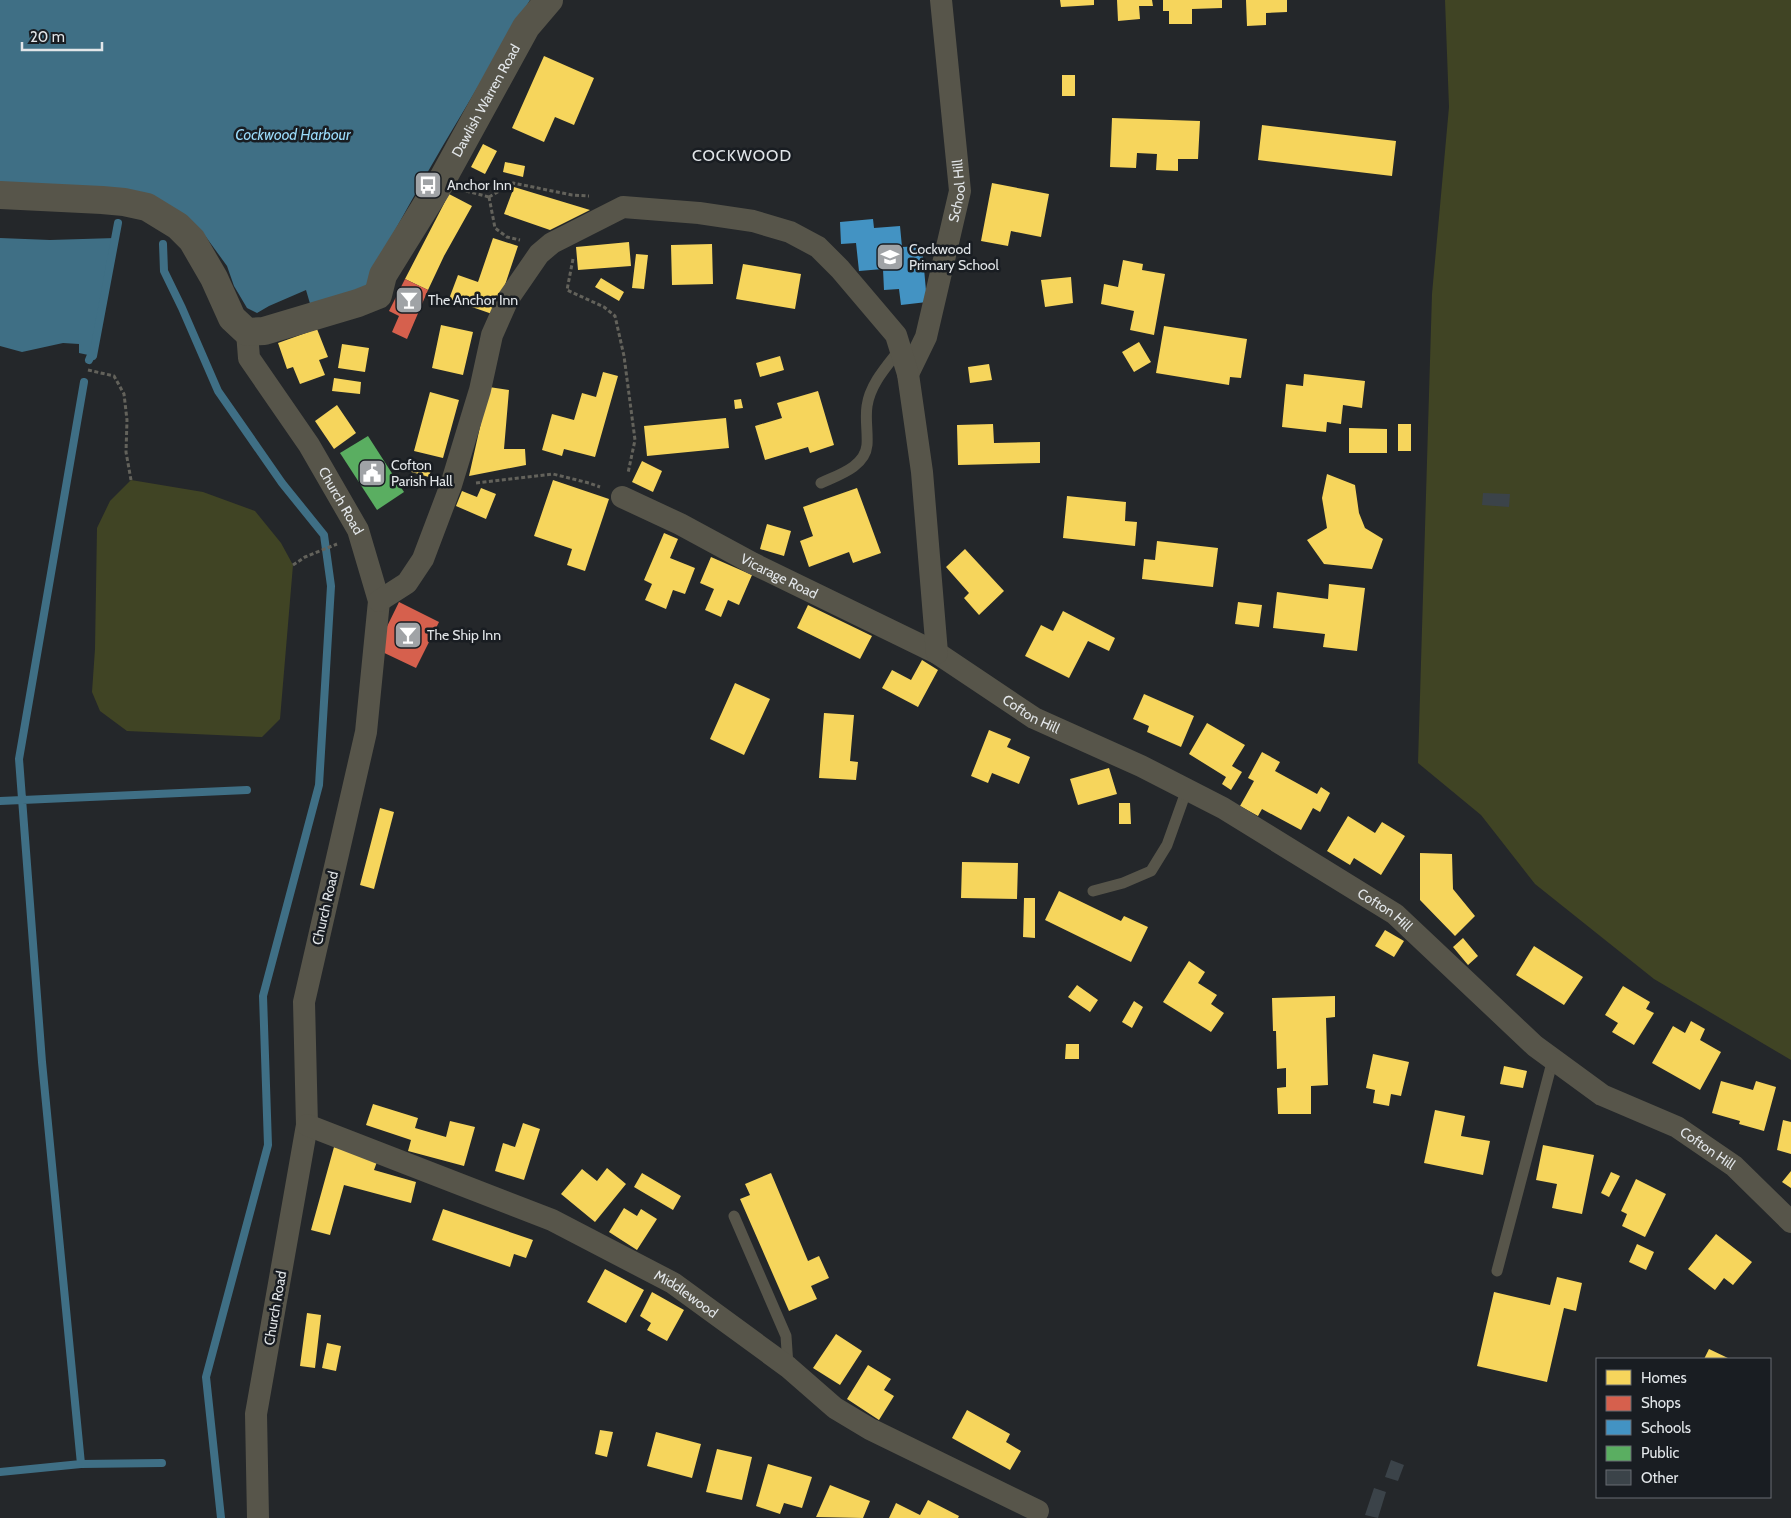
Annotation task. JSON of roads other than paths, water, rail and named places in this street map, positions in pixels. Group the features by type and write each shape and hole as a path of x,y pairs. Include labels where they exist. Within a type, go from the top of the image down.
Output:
{"street":[{"name":"Dawlish Warren Road","path":"247,332 264,331 358,303 378,295 383,276 442,180 526,27 549,0"},
{"name":"School Hill","path":"908,374 926,336 960,191 941,0"},
{"path":"0,195 102,200 147,207 178,226 192,240 214,278 232,318 247,332"},
{"path":"379,601 407,583 423,559 450,485 480,390 492,336 508,299 539,254 552,243 623,207 699,213 753,221 790,232 818,246 896,335 908,374 922,472 937,653"},
{"name":"Church Road","path":"247,332 249,358 308,445 358,530 379,601 366,732 304,1002 307,1125 256,1414 258,1518"},
{"name":"Vicarage Road","path":"622,497 680,524 752,563 937,653"},
{"name":"Cofton Hill","path":"937,653 1034,718 1141,766 1223,808 1395,914 1535,1046 1602,1095 1685,1132 1734,1166 1791,1222"},
{"name":"Middlewood","path":"307,1125 552,1220 673,1283 788,1367 835,1408 863,1425 1038,1511"}],"lane":[{"path":"821,483 853,467 862,459 867,448 867,406 871,392 900,349"},
{"path":"1094,892 1124,883 1151,871 1167,846 1187,789"},
{"path":"1497,1271 1553,1059"},
{"path":"734,1216 786,1336 788,1367"}],"water":[{"name":"Cockwood Harbour","path":"0,0 530,0 425,177 366,286 311,307 306,290 257,313 247,308 234,286 227,266 206,237 190,224 0,183"},
{"path":"0,238 50,240 115,238 93,356 79,353 79,344 63,343 22,352 0,346"}],"waterway":[{"path":"89,360 91,355 93,356 118,223"},
{"path":"163,244 164,271 218,391 282,483 324,535 331,586 319,785 263,996 268,1145 206,1377 221,1518"},
{"path":"0,1472 81,1464 42,1062 19,759 84,382"},
{"path":"0,801 247,790"},
{"path":"81,1464 162,1463"}],"place":[{"name":"Anchor Inn","path":"428,185"},
{"name":"Cockwood Primary School","path":"890,257"},
{"name":"The Anchor Inn","path":"409,300"},
{"name":"Cofton Parish Hall","path":"372,473"},
{"name":"The Ship Inn","path":"408,635"}],"district":[{"name":"COCKWOOD","path":"742,155"}]}
